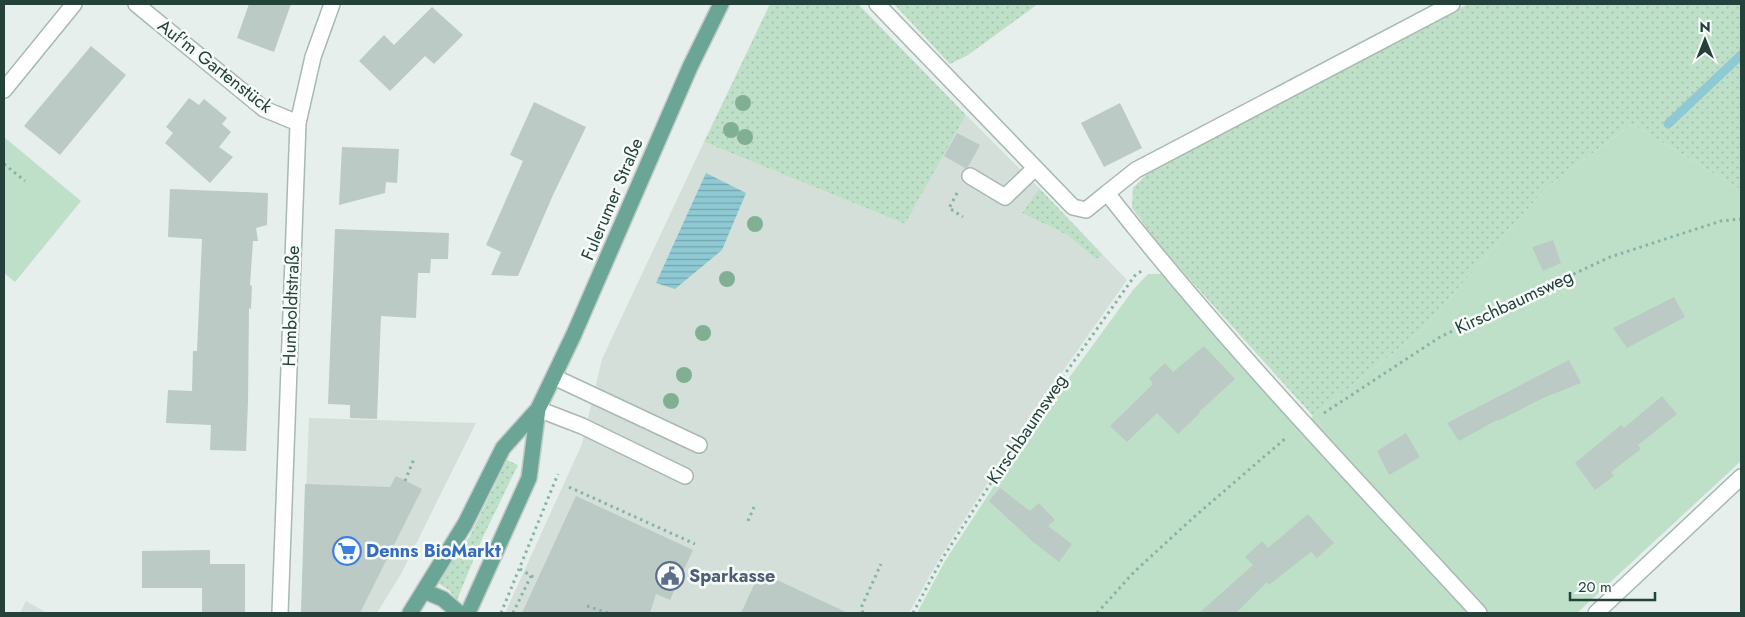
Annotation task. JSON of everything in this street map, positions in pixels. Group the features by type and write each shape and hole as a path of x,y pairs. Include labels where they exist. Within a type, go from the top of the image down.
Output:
{"main road":[{"name":"Fulerumer Straße","path":"410,613 465,524 503,448 538,409 574,334 690,67 720,4"},
{"name":"Fulerumer Straße","path":"468,613 529,478 533,460 538,409"},
{"path":"424,591 443,599 459,613"}],"street":[{"path":"4,90 74,4"},
{"name":"Auf'm Gartenstück","path":"136,4 264,109 298,123"},
{"name":"Humboldtstraße","path":"280,613 298,123 313,57 332,4"},
{"path":"877,4 1073,207 1086,210 1136,170 1452,4"},
{"path":"970,176 1005,197 1035,168"},
{"path":"1107,193 1160,260 1306,425 1479,613"},
{"path":"554,377 699,445"},
{"path":"538,409 582,426 685,476"},
{"path":"1596,613 1741,476"}],"path":[{"path":"4,164 25,181"},
{"path":"956,194 949,208 963,217"},
{"name":"Kirschbaumsweg","path":"1097,613 1134,572 1286,437 1440,336 1610,257 1721,221 1741,219"},
{"name":"Kirschbaumsweg","path":"913,613 942,559 1025,430 1136,274 1160,260"},
{"path":"405,481 414,459"},
{"path":"501,613 558,474"},
{"path":"570,488 695,544"},
{"path":"748,521 754,507"},
{"path":"863,613 861,608 881,564"},
{"path":"513,613 533,577 520,569"},
{"path":"586,606 608,613"}],"shaded area":[{"path":"966,115 1039,188 1022,213 1067,235 1096,259 1103,255 1127,280 1021,431 941,556 909,613 505,613 582,444 602,359 704,142 905,224"},
{"path":"309,418 476,423 401,574 377,613 301,613"},
{"path":"26,601 47,613 20,613"}],"green space":[{"path":"770,4 858,4 966,115 905,224 704,142"},
{"path":"894,4 1038,4 968,55 950,64"},
{"path":"1468,4 1741,4 1741,190 1632,124 1547,187 1419,333 1313,416 1164,251 1132,208 1133,188 1150,171"},
{"path":"1632,124 1741,190 1741,461 1577,613 917,613 945,561 1028,434 1133,290 1148,274 1161,274 1302,427 1313,416 1419,333 1547,187"},
{"path":"4,137 81,201 15,282 4,273"},
{"path":"1039,188 1103,255 1096,259 1067,235 1022,213"},
{"path":"507,460 518,465 482,539 457,600 449,590 438,583 470,536"}],"water":[{"path":"706,173 746,193 722,250 675,289 656,283"}],"building":[{"path":"249,4 291,4 274,52 237,38"},
{"path":"432,7 463,35 434,64 425,56 390,91 359,61 384,35 394,45"},
{"path":"91,46 126,75 60,155 24,126"},
{"path":"189,98 199,105 204,99 227,118 222,124 231,132 219,147 233,157 210,183 165,143 173,133 166,127"},
{"path":"534,102 586,127 553,195 518,276 491,275 501,252 486,245 523,161 510,155"},
{"path":"1120,103 1142,148 1104,167 1081,123"},
{"path":"957,133 980,145 968,167 965,168 944,156"},
{"path":"342,147 399,149 397,183 386,182 385,193 339,205"},
{"path":"170,189 268,193 267,225 256,228 258,241 253,241 250,285 252,286 251,309 249,308 246,451 210,450 211,425 166,423 168,390 192,391 193,351 197,351 202,239 168,237"},
{"path":"335,229 449,233 448,259 431,259 430,273 418,273 416,318 381,316 377,419 350,418 350,405 328,404"},
{"path":"1553,240 1561,263 1543,271 1532,247"},
{"path":"1674,297 1685,317 1627,348 1613,328"},
{"path":"1204,346 1235,379 1178,434 1157,413 1127,442 1110,426 1153,384 1149,378 1165,363 1173,372"},
{"path":"1569,360 1581,383 1543,398 1459,441 1447,423"},
{"path":"1662,396 1677,414 1638,445 1641,449 1611,472 1614,476 1595,490 1575,463 1621,425 1624,428"},
{"path":"1406,433 1420,457 1389,475 1377,451"},
{"name":"Denns BioMarkt","path":"396,476 422,489 360,613 301,613 305,484 390,487"},
{"path":"1000,488 1030,511 1039,503 1055,520 1048,526 1072,544 1059,562 1032,541 989,501"},
{"path":"576,496 693,550 670,600 656,594 650,613 522,613"},
{"path":"1308,514 1334,543 1317,558 1311,552 1269,585 1267,582 1236,613 1199,613 1253,565 1245,557 1262,541 1268,548"},
{"path":"210,550 210,564 245,564 245,613 202,613 202,588 142,588 142,551"},
{"path":"760,572 848,613 741,613"}],"waterway":[{"path":"1668,124 1741,55"}],"place":[{"name":"Denns BioMarkt","path":"347,551"},
{"name":"Sparkasse","path":"670,576"}]}
